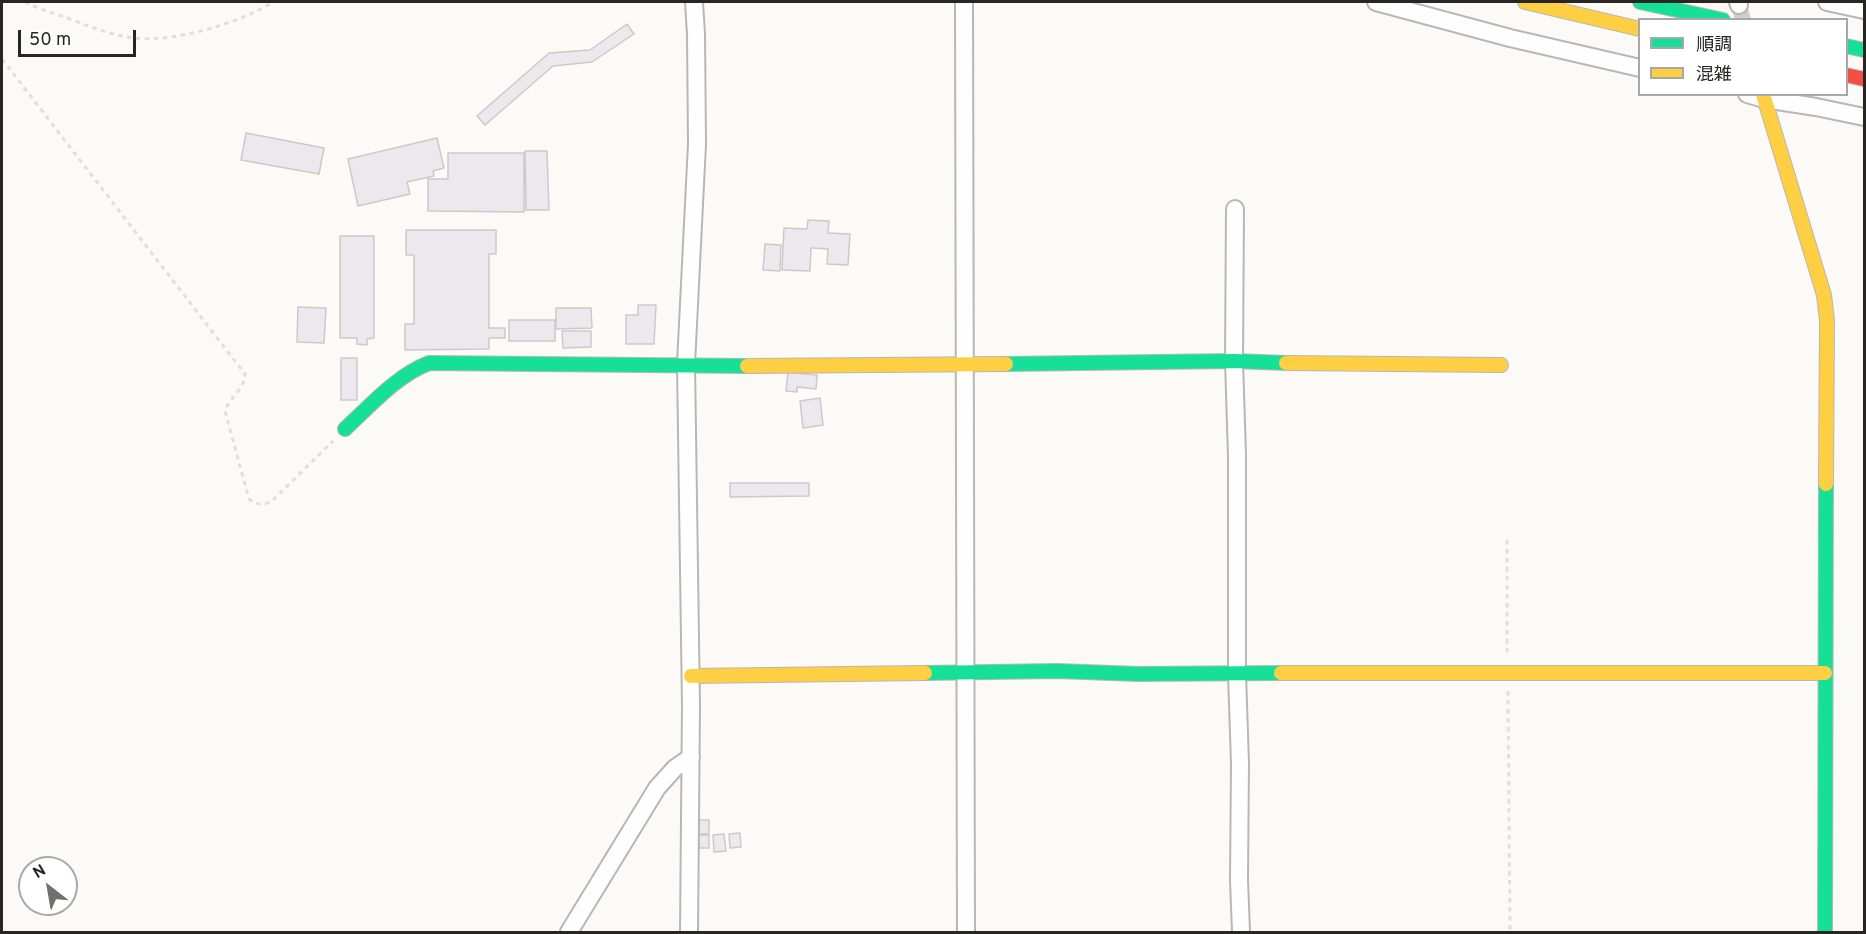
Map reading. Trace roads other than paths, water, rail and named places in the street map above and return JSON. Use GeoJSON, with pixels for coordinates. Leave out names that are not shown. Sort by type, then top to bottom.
{"type":"FeatureCollection","features":[{"type":"Feature","properties":{"kind":"main road"},"geometry":{"type":"LineString","coordinates":[[1526,2],[1638,28]]}},
{"type":"Feature","properties":{"kind":"main road"},"geometry":{"type":"LineString","coordinates":[[1640,2],[1714,18]]}},
{"type":"Feature","properties":{"kind":"main road"},"geometry":{"type":"LineString","coordinates":[[1848,46],[1864,50]]}},
{"type":"Feature","properties":{"kind":"main road"},"geometry":{"type":"LineString","coordinates":[[1848,75],[1864,79]]}},
{"type":"Feature","properties":{"kind":"main road"},"geometry":{"type":"LineString","coordinates":[[1764,97],[1821,284],[1826,308],[1825,933]]}},
{"type":"Feature","properties":{"kind":"main road"},"geometry":{"type":"LineString","coordinates":[[345,429],[408,373],[429,363],[795,366],[1234,361],[1501,365]]}},
{"type":"Feature","properties":{"kind":"main road"},"geometry":{"type":"LineString","coordinates":[[691,676],[1057,671],[1138,674],[1825,673]]}},
{"type":"Feature","properties":{"kind":"street"},"geometry":{"type":"LineString","coordinates":[[689,933],[691,676],[686,364],[697,144],[694,2]]}},
{"type":"Feature","properties":{"kind":"street"},"geometry":{"type":"LineString","coordinates":[[964,2],[966,933]]}},
{"type":"Feature","properties":{"kind":"street"},"geometry":{"type":"LineString","coordinates":[[1377,2],[1510,38],[1638,68]]}},
{"type":"Feature","properties":{"kind":"street"},"geometry":{"type":"LineString","coordinates":[[1827,2],[1864,10]]}},
{"type":"Feature","properties":{"kind":"street"},"geometry":{"type":"LineString","coordinates":[[1764,97],[1864,117]]}},
{"type":"Feature","properties":{"kind":"street"},"geometry":{"type":"LineString","coordinates":[[1235,209],[1234,361],[1237,456],[1237,674],[1241,933]]}},
{"type":"Feature","properties":{"kind":"street"},"geometry":{"type":"LineString","coordinates":[[568,933],[657,788],[675,768],[690,757]]}},
{"type":"Feature","properties":{"kind":"tunnel"},"geometry":{"type":"LineString","coordinates":[[1739,5],[1742,18]]}}]}
